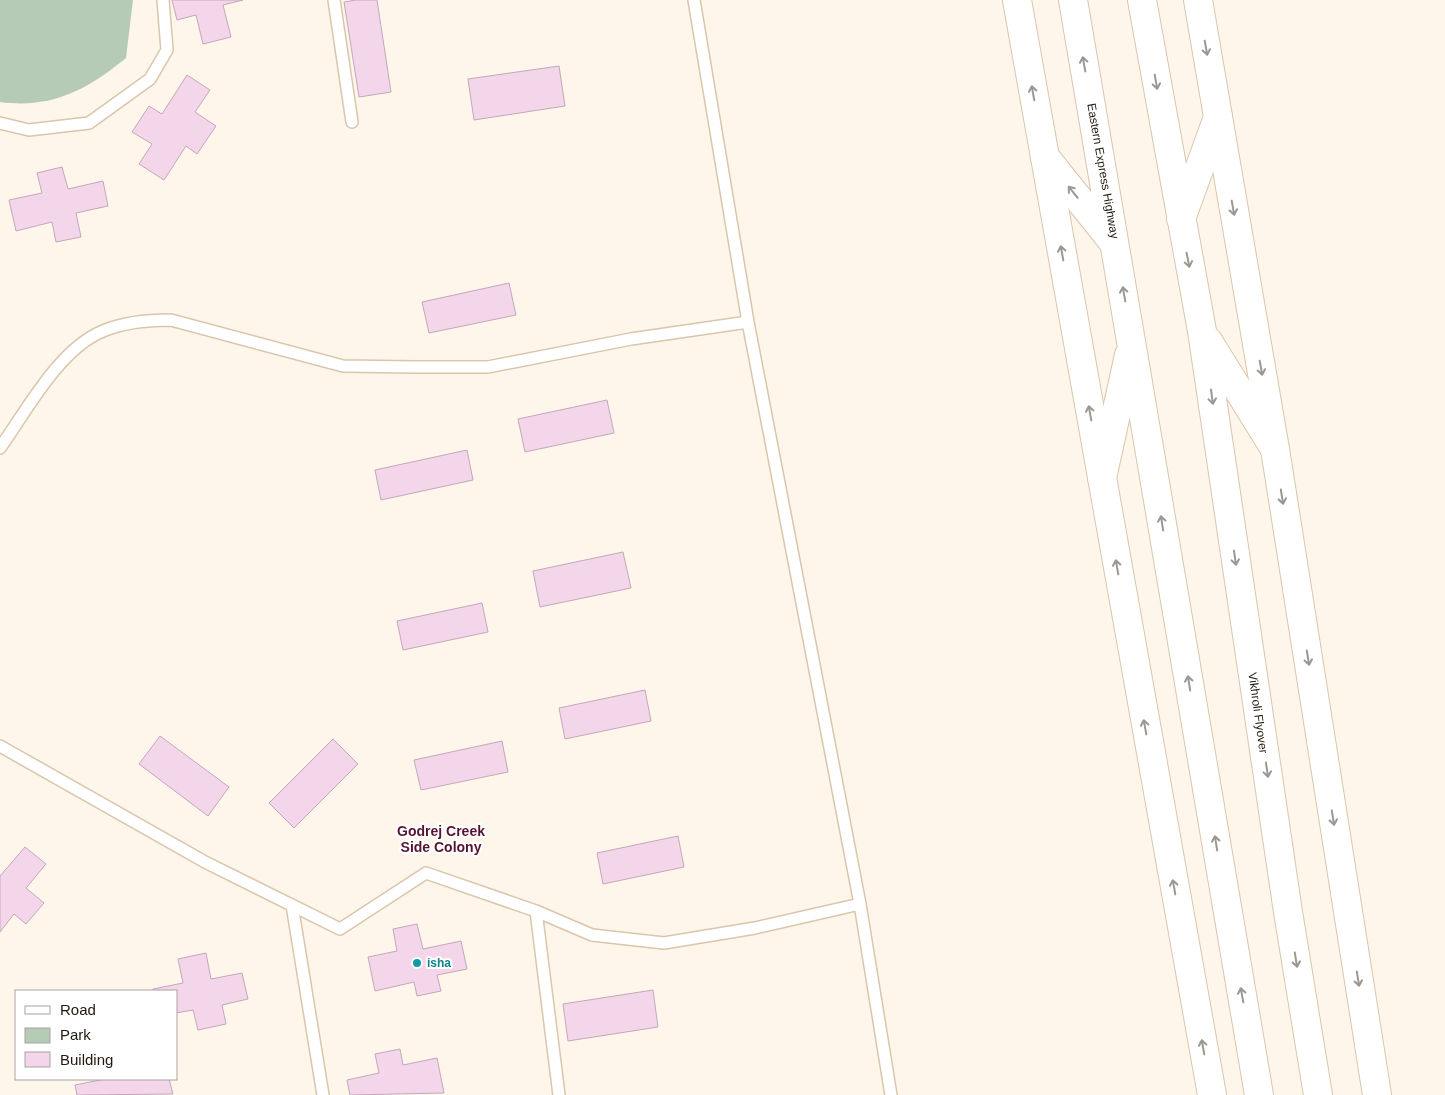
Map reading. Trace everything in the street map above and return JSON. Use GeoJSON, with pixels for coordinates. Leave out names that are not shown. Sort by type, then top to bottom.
{"type":"FeatureCollection","features":[{"type":"Feature","properties":{"kind":"main road"},"geometry":{"type":"LineString","coordinates":[[1017,0],[1212,1095]]}},
{"type":"Feature","properties":{"kind":"main road","name":"Eastern Express Highway"},"geometry":{"type":"LineString","coordinates":[[1073,0],[1132,342]]}},
{"type":"Feature","properties":{"kind":"main road"},"geometry":{"type":"LineString","coordinates":[[1142,0],[1180,221],[1202,331],[1275,449]]}},
{"type":"Feature","properties":{"kind":"main road"},"geometry":{"type":"LineString","coordinates":[[1198,0],[1275,449],[1377,1095]]}},
{"type":"Feature","properties":{"kind":"main road"},"geometry":{"type":"LineString","coordinates":[[1180,221],[1218,117]]}},
{"type":"Feature","properties":{"kind":"main road"},"geometry":{"type":"LineString","coordinates":[[1045,157],[1115,244]]}},
{"type":"Feature","properties":{"kind":"main road","name":"Vikhroli Flyover"},"geometry":{"type":"LineString","coordinates":[[1202,331],[1288,912],[1318,1095]]}},
{"type":"Feature","properties":{"kind":"main road"},"geometry":{"type":"LineString","coordinates":[[1102,478],[1132,342]]}},
{"type":"Feature","properties":{"kind":"main road"},"geometry":{"type":"LineString","coordinates":[[1132,342],[1259,1095]]}},
{"type":"Feature","properties":{"kind":"lane"},"geometry":{"type":"LineString","coordinates":[[0,123],[29,130],[89,123],[150,79],[167,50],[163,0]]}},
{"type":"Feature","properties":{"kind":"lane"},"geometry":{"type":"LineString","coordinates":[[334,0],[352,122]]}},
{"type":"Feature","properties":{"kind":"lane"},"geometry":{"type":"LineString","coordinates":[[694,0],[748,322],[860,904],[891,1095]]}},
{"type":"Feature","properties":{"kind":"lane"},"geometry":{"type":"LineString","coordinates":[[0,448],[45,384],[75,348],[103,331],[145,320],[172,320],[343,366],[415,367],[488,367],[631,339],[748,322]]}},
{"type":"Feature","properties":{"kind":"lane"},"geometry":{"type":"LineString","coordinates":[[0,746],[205,862],[340,928],[426,873],[536,911],[592,935],[664,943],[755,928],[860,904]]}},
{"type":"Feature","properties":{"kind":"lane"},"geometry":{"type":"LineString","coordinates":[[292,905],[323,1095]]}},
{"type":"Feature","properties":{"kind":"lane"},"geometry":{"type":"LineString","coordinates":[[536,911],[559,1095]]}},
{"type":"Feature","properties":{"kind":"green space"},"geometry":{"type":"Polygon","coordinates":[[[0,0],[133,0],[126,58],[97,79],[67,95],[36,103],[0,102],[0,0]]]}},
{"type":"Feature","properties":{"kind":"building"},"geometry":{"type":"Polygon","coordinates":[[[172,0],[243,0],[223,5],[231,37],[203,44],[196,15],[177,20],[172,0]]]}},
{"type":"Feature","properties":{"kind":"building"},"geometry":{"type":"Polygon","coordinates":[[[377,0],[391,92],[359,97],[344,2],[377,0]]]}},
{"type":"Feature","properties":{"kind":"building"},"geometry":{"type":"Polygon","coordinates":[[[559,66],[565,106],[474,120],[468,79],[559,66]]]}},
{"type":"Feature","properties":{"kind":"building"},"geometry":{"type":"Polygon","coordinates":[[[187,75],[210,90],[195,112],[216,126],[197,154],[186,146],[164,180],[139,164],[152,144],[132,132],[149,106],[162,114],[187,75]]]}},
{"type":"Feature","properties":{"kind":"building"},"geometry":{"type":"Polygon","coordinates":[[[62,167],[68,189],[103,181],[108,206],[76,213],[81,237],[56,242],[52,222],[16,231],[9,200],[42,193],[37,173],[62,167]]]}},
{"type":"Feature","properties":{"kind":"building"},"geometry":{"type":"Polygon","coordinates":[[[509,283],[516,315],[429,333],[422,302],[509,283]]]}},
{"type":"Feature","properties":{"kind":"building"},"geometry":{"type":"Polygon","coordinates":[[[607,400],[614,433],[525,452],[518,419],[607,400]]]}},
{"type":"Feature","properties":{"kind":"building"},"geometry":{"type":"Polygon","coordinates":[[[467,450],[473,480],[381,500],[375,470],[467,450]]]}},
{"type":"Feature","properties":{"kind":"building"},"geometry":{"type":"Polygon","coordinates":[[[623,552],[631,588],[540,607],[533,571],[623,552]]]}},
{"type":"Feature","properties":{"kind":"building"},"geometry":{"type":"Polygon","coordinates":[[[482,603],[488,632],[403,650],[397,621],[482,603]]]}},
{"type":"Feature","properties":{"kind":"building"},"geometry":{"type":"Polygon","coordinates":[[[645,690],[651,721],[565,739],[559,708],[645,690]]]}},
{"type":"Feature","properties":{"kind":"building"},"geometry":{"type":"Polygon","coordinates":[[[160,736],[229,787],[208,816],[139,764],[160,736]]]}},
{"type":"Feature","properties":{"kind":"building"},"geometry":{"type":"Polygon","coordinates":[[[333,739],[358,764],[294,828],[269,803],[333,739]]]}},
{"type":"Feature","properties":{"kind":"building"},"geometry":{"type":"Polygon","coordinates":[[[502,741],[508,772],[421,790],[414,760],[502,741]]]}},
{"type":"Feature","properties":{"kind":"building"},"geometry":{"type":"Polygon","coordinates":[[[678,836],[684,867],[603,884],[597,853],[678,836]]]}},
{"type":"Feature","properties":{"kind":"building"},"geometry":{"type":"Polygon","coordinates":[[[25,847],[46,864],[26,888],[44,903],[26,924],[14,914],[0,932],[0,876],[25,847]]]}},
{"type":"Feature","properties":{"kind":"building","name":"isha"},"geometry":{"type":"Polygon","coordinates":[[[417,924],[423,949],[461,941],[467,969],[437,975],[441,991],[417,996],[414,982],[375,991],[368,957],[397,951],[393,929],[417,924]]]}},
{"type":"Feature","properties":{"kind":"building"},"geometry":{"type":"Polygon","coordinates":[[[206,953],[211,979],[242,973],[248,999],[222,1005],[226,1024],[198,1030],[193,1010],[178,1013],[178,990],[153,990],[183,983],[178,959],[206,953]]]}},
{"type":"Feature","properties":{"kind":"building"},"geometry":{"type":"Polygon","coordinates":[[[653,990],[658,1027],[568,1041],[563,1004],[653,990]]]}},
{"type":"Feature","properties":{"kind":"building"},"geometry":{"type":"Polygon","coordinates":[[[400,1049],[403,1065],[437,1058],[444,1093],[350,1095],[347,1080],[379,1073],[375,1054],[400,1049]]]}},
{"type":"Feature","properties":{"kind":"building"},"geometry":{"type":"Polygon","coordinates":[[[100,1080],[169,1080],[173,1094],[77,1095],[75,1085],[100,1080]]]}},
{"type":"Feature","properties":{"kind":"place","name":"isha"},"geometry":{"type":"Point","coordinates":[417,963]}},
{"type":"Feature","properties":{"kind":"district","name":"Godrej Creek Side Colony"},"geometry":{"type":"Point","coordinates":[441,840]}}]}
